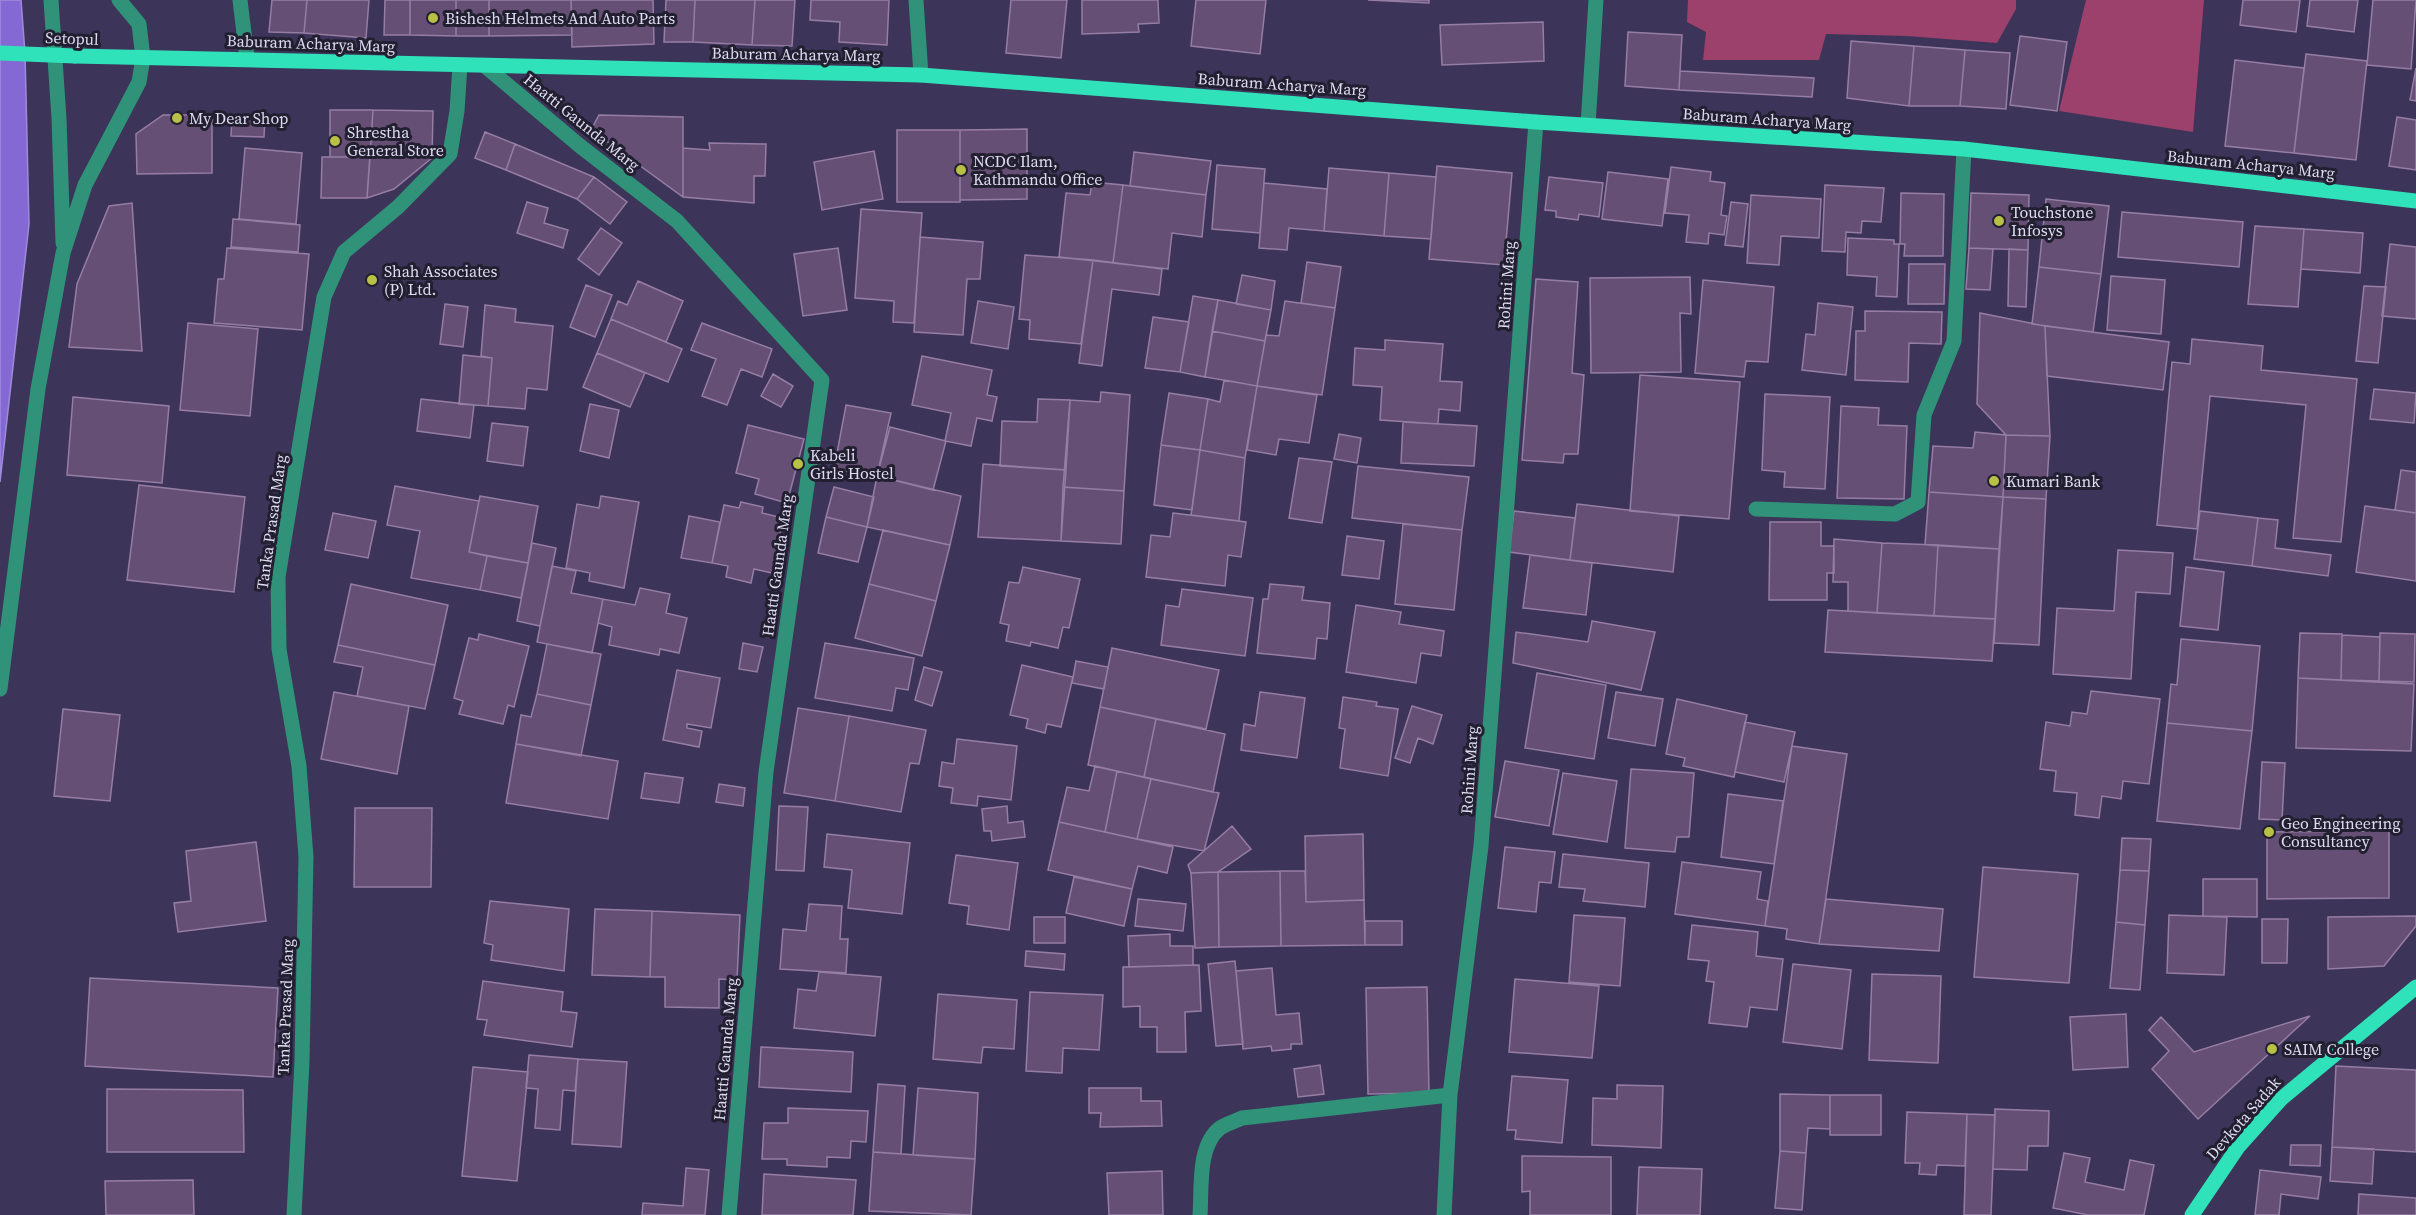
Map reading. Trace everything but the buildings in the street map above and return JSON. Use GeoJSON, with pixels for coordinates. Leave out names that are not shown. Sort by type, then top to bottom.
{"type":"FeatureCollection","features":[{"type":"Feature","properties":{"kind":"main road","name":"Setopul"},"geometry":{"type":"LineString","coordinates":[[0,53],[142,58]]}},
{"type":"Feature","properties":{"kind":"main road","name":"Baburam Acharya Marg"},"geometry":{"type":"LineString","coordinates":[[142,58],[247,58],[485,66],[921,75],[1536,122],[1964,150],[2416,201]]}},
{"type":"Feature","properties":{"kind":"main road","name":"Devkota Sadak"},"geometry":{"type":"LineString","coordinates":[[2192,1215],[2238,1148],[2281,1099],[2416,987]]}},
{"type":"Feature","properties":{"kind":"street"},"geometry":{"type":"LineString","coordinates":[[51,0],[59,118],[63,253]]}},
{"type":"Feature","properties":{"kind":"street"},"geometry":{"type":"LineString","coordinates":[[0,689],[38,389],[63,253],[85,185],[139,82],[142,58],[139,24],[119,0]]}},
{"type":"Feature","properties":{"kind":"street"},"geometry":{"type":"LineString","coordinates":[[240,0],[247,58]]}},
{"type":"Feature","properties":{"kind":"street"},"geometry":{"type":"LineString","coordinates":[[916,0],[921,75]]}},
{"type":"Feature","properties":{"kind":"street"},"geometry":{"type":"LineString","coordinates":[[1588,125],[1596,0]]}},
{"type":"Feature","properties":{"kind":"street","name":"Tanka Prasad Marg"},"geometry":{"type":"LineString","coordinates":[[294,1215],[302,1062],[306,857],[299,766],[279,649],[278,578],[324,297],[344,252],[398,207],[450,154],[458,111],[460,65]]}},
{"type":"Feature","properties":{"kind":"street","name":"Haatti Gaunda Marg"},"geometry":{"type":"LineString","coordinates":[[485,66],[580,146],[677,221],[822,380],[766,772],[729,1215]]}},
{"type":"Feature","properties":{"kind":"street","name":"Rohini Marg"},"geometry":{"type":"LineString","coordinates":[[1444,1215],[1450,1095],[1481,846],[1536,122]]}},
{"type":"Feature","properties":{"kind":"street"},"geometry":{"type":"LineString","coordinates":[[1756,509],[1895,514],[1918,502],[1923,415],[1954,341],[1964,150]]}},
{"type":"Feature","properties":{"kind":"street"},"geometry":{"type":"LineString","coordinates":[[1200,1215],[1204,1162],[1210,1141],[1220,1128],[1242,1118],[1450,1095]]}},
{"type":"Feature","properties":{"kind":"shaded area"},"geometry":{"type":"Polygon","coordinates":[[[0,0],[21,0],[25,53],[29,224],[0,482],[0,0]]]}},
{"type":"Feature","properties":{"kind":"shaded area"},"geometry":{"type":"Polygon","coordinates":[[[1688,0],[2016,0],[2016,9],[1997,43],[1907,36],[1826,34],[1819,60],[1703,60],[1706,32],[1687,22],[1688,0]]]}},
{"type":"Feature","properties":{"kind":"shaded area"},"geometry":{"type":"Polygon","coordinates":[[[2086,0],[2204,0],[2193,132],[2059,111],[2086,0]]]}},
{"type":"Feature","properties":{"kind":"place","name":"Bishesh Helmets And Auto Parts"},"geometry":{"type":"Point","coordinates":[433,18]}},
{"type":"Feature","properties":{"kind":"place","name":"My Dear Shop"},"geometry":{"type":"Point","coordinates":[177,118]}},
{"type":"Feature","properties":{"kind":"place","name":"Shrestha General Store"},"geometry":{"type":"Point","coordinates":[335,141]}},
{"type":"Feature","properties":{"kind":"place","name":"NCDC Ilam, Kathmandu Office"},"geometry":{"type":"Point","coordinates":[961,170]}},
{"type":"Feature","properties":{"kind":"place","name":"Touchstone Infosys"},"geometry":{"type":"Point","coordinates":[1999,221]}},
{"type":"Feature","properties":{"kind":"place","name":"Shah Associates (P) Ltd."},"geometry":{"type":"Point","coordinates":[372,280]}},
{"type":"Feature","properties":{"kind":"place","name":"Kabeli Girls Hostel"},"geometry":{"type":"Point","coordinates":[798,464]}},
{"type":"Feature","properties":{"kind":"place","name":"Kumari Bank"},"geometry":{"type":"Point","coordinates":[1994,481]}},
{"type":"Feature","properties":{"kind":"place","name":"Geo Engineering Consultancy"},"geometry":{"type":"Point","coordinates":[2269,832]}},
{"type":"Feature","properties":{"kind":"place","name":"SAIM College"},"geometry":{"type":"Point","coordinates":[2272,1049]}}]}
